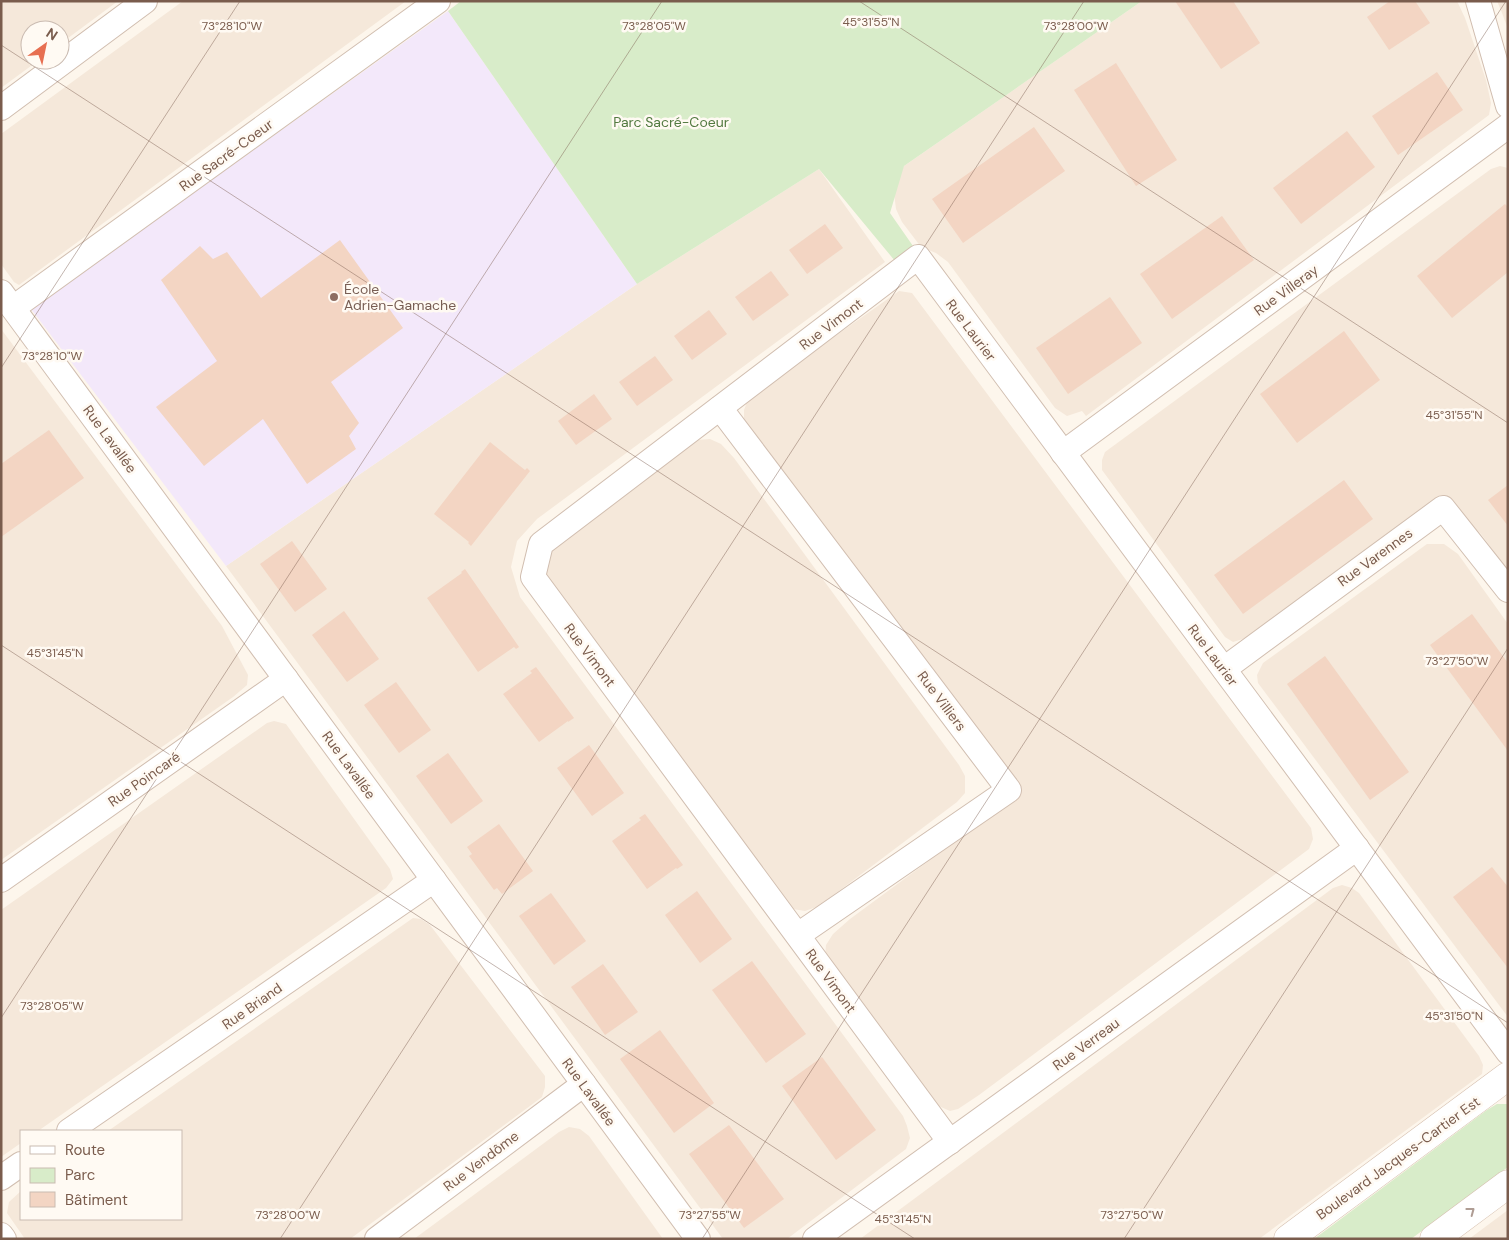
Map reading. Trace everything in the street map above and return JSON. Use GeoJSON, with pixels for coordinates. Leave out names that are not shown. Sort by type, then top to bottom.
{"type":"FeatureCollection","features":[{"type":"Feature","properties":{"kind":"main road","name":"Boulevard Jacques-Cartier Est"},"geometry":{"type":"LineString","coordinates":[[1288,1239],[1508,1076]]}},
{"type":"Feature","properties":{"kind":"main road"},"geometry":{"type":"LineString","coordinates":[[1434,1239],[1508,1184]]}},
{"type":"Feature","properties":{"kind":"street"},"geometry":{"type":"LineString","coordinates":[[1,108],[145,1]]}},
{"type":"Feature","properties":{"kind":"street","name":"Rue Sacré-Coeur"},"geometry":{"type":"LineString","coordinates":[[7,300],[438,1]]}},
{"type":"Feature","properties":{"kind":"street"},"geometry":{"type":"LineString","coordinates":[[1478,1],[1508,106]]}},
{"type":"Feature","properties":{"kind":"street","name":"Rue Villeray"},"geometry":{"type":"LineString","coordinates":[[1063,453],[1508,126]]}},
{"type":"Feature","properties":{"kind":"street","name":"Rue Laurier"},"geometry":{"type":"LineString","coordinates":[[918,258],[1508,1052]]}},
{"type":"Feature","properties":{"kind":"street","name":"Rue Vimont"},"geometry":{"type":"LineString","coordinates":[[918,258],[541,544],[533,577],[950,1142]]}},
{"type":"Feature","properties":{"kind":"street","name":"Rue Lavallée"},"geometry":{"type":"LineString","coordinates":[[7,300],[698,1239]]}},
{"type":"Feature","properties":{"kind":"street","name":"Rue Villiers"},"geometry":{"type":"LineString","coordinates":[[720,408],[1009,790],[798,935]]}},
{"type":"Feature","properties":{"kind":"street","name":"Rue Varennes"},"geometry":{"type":"LineString","coordinates":[[1224,669],[1443,508],[1508,590]]}},
{"type":"Feature","properties":{"kind":"street","name":"Rue Poincaré"},"geometry":{"type":"LineString","coordinates":[[1,880],[286,679]]}},
{"type":"Feature","properties":{"kind":"street","name":"Rue Verreau"},"geometry":{"type":"LineString","coordinates":[[815,1239],[1357,848]]}},
{"type":"Feature","properties":{"kind":"street","name":"Rue Briand"},"geometry":{"type":"LineString","coordinates":[[70,1130],[434,880]]}},
{"type":"Feature","properties":{"kind":"street","name":"Rue Vendôme"},"geometry":{"type":"LineString","coordinates":[[377,1239],[584,1084]]}},
{"type":"Feature","properties":{"kind":"street"},"geometry":{"type":"LineString","coordinates":[[1,1178],[20,1165]]}},
{"type":"Feature","properties":{"kind":"street"},"geometry":{"type":"LineString","coordinates":[[1,1235],[4,1239]]}},
{"type":"Feature","properties":{"kind":"shaded area"},"geometry":{"type":"Polygon","coordinates":[[[1,1],[118,1],[70,37],[70,20],[20,20],[20,70],[25,70],[1,88],[1,1]]]}},
{"type":"Feature","properties":{"kind":"shaded area"},"geometry":{"type":"Polygon","coordinates":[[[183,1],[406,1],[19,285],[14,282],[1,264],[1,134],[183,1]]]}},
{"type":"Feature","properties":{"kind":"shaded area"},"geometry":{"type":"Polygon","coordinates":[[[1142,1],[1457,1],[1465,18],[1486,80],[1491,103],[1489,115],[1086,416],[1082,411],[1067,416],[1055,408],[948,262],[936,253],[921,247],[902,222],[896,209],[893,185],[904,166],[1142,1]]]}},
{"type":"Feature","properties":{"kind":"shaded area"},"geometry":{"type":"Polygon","coordinates":[[[1497,1],[1508,1],[1508,29],[1502,13],[1497,1]]]}},
{"type":"Feature","properties":{"kind":"shaded area","name":"École Adrien-Gamache"},"geometry":{"type":"Polygon","coordinates":[[[448,11],[637,284],[226,566],[31,309],[448,11]]]}},
{"type":"Feature","properties":{"kind":"shaded area"},"geometry":{"type":"Polygon","coordinates":[[[1500,166],[1508,168],[1508,571],[1481,534],[1456,511],[1419,511],[1246,638],[1233,642],[1225,637],[1102,470],[1102,460],[1105,452],[1491,169],[1500,166]]]}},
{"type":"Feature","properties":{"kind":"shaded area"},"geometry":{"type":"Polygon","coordinates":[[[819,169],[885,262],[537,519],[517,541],[511,567],[520,597],[903,1116],[907,1126],[910,1138],[906,1149],[787,1239],[723,1239],[226,566],[637,284],[819,169]]]}},
{"type":"Feature","properties":{"kind":"shaded area"},"geometry":{"type":"Polygon","coordinates":[[[899,291],[912,293],[1311,828],[1313,839],[1309,849],[979,1095],[958,1109],[950,1111],[932,1103],[825,956],[826,945],[833,934],[850,919],[972,829],[996,787],[744,420],[744,410],[749,397],[899,291]]]}},
{"type":"Feature","properties":{"kind":"shaded area"},"geometry":{"type":"Polygon","coordinates":[[[1,329],[222,626],[248,675],[247,685],[233,697],[1,860],[1,329]]]}},
{"type":"Feature","properties":{"kind":"shaded area"},"geometry":{"type":"Polygon","coordinates":[[[710,439],[721,444],[734,458],[959,765],[965,776],[965,793],[957,802],[819,906],[805,911],[793,909],[548,579],[543,563],[551,549],[697,440],[710,439]]]}},
{"type":"Feature","properties":{"kind":"shaded area"},"geometry":{"type":"Polygon","coordinates":[[[1427,544],[1444,544],[1458,554],[1508,624],[1508,1017],[1258,683],[1257,675],[1263,663],[1427,544]]]}},
{"type":"Feature","properties":{"kind":"shaded area"},"geometry":{"type":"Polygon","coordinates":[[[274,721],[286,724],[390,869],[393,879],[386,888],[39,1130],[20,1130],[20,1144],[1,1157],[1,910],[267,723],[274,721]]]}},
{"type":"Feature","properties":{"kind":"shaded area"},"geometry":{"type":"Polygon","coordinates":[[[1342,885],[1352,888],[1359,893],[1479,1056],[1483,1065],[1482,1074],[1259,1239],[860,1239],[1333,888],[1342,885]]]}},
{"type":"Feature","properties":{"kind":"shaded area"},"geometry":{"type":"Polygon","coordinates":[[[413,918],[421,919],[430,925],[545,1076],[545,1087],[542,1097],[350,1239],[25,1239],[7,1213],[9,1202],[20,1192],[20,1220],[182,1220],[182,1130],[109,1130],[413,918]]]}},
{"type":"Feature","properties":{"kind":"shaded area"},"geometry":{"type":"Polygon","coordinates":[[[569,1127],[580,1129],[589,1136],[663,1239],[414,1239],[559,1132],[569,1127]]]}},
{"type":"Feature","properties":{"kind":"shaded area"},"geometry":{"type":"Polygon","coordinates":[[[1508,1210],[1508,1239],[1469,1239],[1508,1210]]]}},
{"type":"Feature","properties":{"kind":"green space","name":"Parc Sacré-Coeur"},"geometry":{"type":"Polygon","coordinates":[[[461,1],[1142,1],[904,166],[890,213],[913,246],[895,261],[819,169],[637,284],[448,11],[461,1]]]}},
{"type":"Feature","properties":{"kind":"green space"},"geometry":{"type":"Polygon","coordinates":[[[1497,1104],[1508,1104],[1508,1167],[1411,1239],[1314,1239],[1487,1110],[1497,1104]]]}},
{"type":"Feature","properties":{"kind":"building"},"geometry":{"type":"Polygon","coordinates":[[[1175,1],[1233,1],[1260,43],[1221,69],[1175,1]]]}},
{"type":"Feature","properties":{"kind":"building"},"geometry":{"type":"Polygon","coordinates":[[[1390,1],[1415,1],[1430,23],[1389,50],[1367,17],[1390,1]]]}},
{"type":"Feature","properties":{"kind":"building"},"geometry":{"type":"Polygon","coordinates":[[[1116,63],[1177,160],[1136,186],[1074,90],[1116,63]]]}},
{"type":"Feature","properties":{"kind":"building"},"geometry":{"type":"Polygon","coordinates":[[[1437,72],[1463,110],[1398,155],[1372,116],[1437,72]]]}},
{"type":"Feature","properties":{"kind":"building"},"geometry":{"type":"Polygon","coordinates":[[[1034,127],[1065,171],[963,243],[932,199],[1034,127]]]}},
{"type":"Feature","properties":{"kind":"building"},"geometry":{"type":"Polygon","coordinates":[[[1347,131],[1375,167],[1301,224],[1273,188],[1347,131]]]}},
{"type":"Feature","properties":{"kind":"building"},"geometry":{"type":"Polygon","coordinates":[[[1505,204],[1508,207],[1508,272],[1452,318],[1417,276],[1505,204]]]}},
{"type":"Feature","properties":{"kind":"building"},"geometry":{"type":"Polygon","coordinates":[[[1222,216],[1254,260],[1172,319],[1140,274],[1222,216]]]}},
{"type":"Feature","properties":{"kind":"building"},"geometry":{"type":"Polygon","coordinates":[[[825,224],[843,248],[807,274],[789,250],[825,224]]]}},
{"type":"Feature","properties":{"kind":"building","name":"École Adrien-Gamache"},"geometry":{"type":"Polygon","coordinates":[[[340,240],[403,328],[331,382],[359,423],[349,436],[356,449],[307,484],[263,419],[204,466],[156,407],[217,361],[161,280],[200,246],[213,259],[227,252],[261,298],[340,240]]]}},
{"type":"Feature","properties":{"kind":"building"},"geometry":{"type":"Polygon","coordinates":[[[771,271],[789,295],[753,321],[735,297],[771,271]]]}},
{"type":"Feature","properties":{"kind":"building"},"geometry":{"type":"Polygon","coordinates":[[[1110,297],[1142,343],[1068,394],[1036,348],[1110,297]]]}},
{"type":"Feature","properties":{"kind":"building"},"geometry":{"type":"Polygon","coordinates":[[[709,310],[727,334],[692,360],[674,336],[709,310]]]}},
{"type":"Feature","properties":{"kind":"building"},"geometry":{"type":"Polygon","coordinates":[[[1344,331],[1380,380],[1297,443],[1260,394],[1344,331]]]}},
{"type":"Feature","properties":{"kind":"building"},"geometry":{"type":"Polygon","coordinates":[[[655,356],[673,380],[637,406],[619,382],[655,356]]]}},
{"type":"Feature","properties":{"kind":"building"},"geometry":{"type":"Polygon","coordinates":[[[594,394],[612,419],[576,445],[558,421],[594,394]]]}},
{"type":"Feature","properties":{"kind":"building"},"geometry":{"type":"Polygon","coordinates":[[[49,430],[84,478],[1,537],[1,464],[49,430]]]}},
{"type":"Feature","properties":{"kind":"building"},"geometry":{"type":"Polygon","coordinates":[[[490,442],[525,470],[527,468],[530,471],[471,546],[469,542],[434,514],[490,442]]]}},
{"type":"Feature","properties":{"kind":"building"},"geometry":{"type":"Polygon","coordinates":[[[1344,480],[1373,519],[1243,614],[1214,575],[1344,480]]]}},
{"type":"Feature","properties":{"kind":"building"},"geometry":{"type":"Polygon","coordinates":[[[1508,485],[1508,526],[1488,500],[1508,485]]]}},
{"type":"Feature","properties":{"kind":"building"},"geometry":{"type":"Polygon","coordinates":[[[292,541],[327,589],[295,612],[260,564],[292,541]]]}},
{"type":"Feature","properties":{"kind":"building"},"geometry":{"type":"Polygon","coordinates":[[[465,569],[519,647],[516,649],[514,647],[478,672],[427,598],[465,569]]]}},
{"type":"Feature","properties":{"kind":"building"},"geometry":{"type":"Polygon","coordinates":[[[344,611],[379,659],[347,682],[312,635],[344,611]]]}},
{"type":"Feature","properties":{"kind":"building"},"geometry":{"type":"Polygon","coordinates":[[[1472,614],[1508,663],[1508,751],[1430,645],[1472,614]]]}},
{"type":"Feature","properties":{"kind":"building"},"geometry":{"type":"Polygon","coordinates":[[[1325,656],[1409,772],[1370,800],[1287,684],[1325,656]]]}},
{"type":"Feature","properties":{"kind":"building"},"geometry":{"type":"Polygon","coordinates":[[[536,667],[574,718],[539,742],[503,694],[532,673],[530,671],[536,667]]]}},
{"type":"Feature","properties":{"kind":"building"},"geometry":{"type":"Polygon","coordinates":[[[396,682],[431,730],[399,753],[364,705],[396,682]]]}},
{"type":"Feature","properties":{"kind":"building"},"geometry":{"type":"Polygon","coordinates":[[[589,745],[624,793],[592,816],[557,768],[589,745]]]}},
{"type":"Feature","properties":{"kind":"building"},"geometry":{"type":"Polygon","coordinates":[[[448,753],[483,801],[451,824],[416,776],[448,753]]]}},
{"type":"Feature","properties":{"kind":"building"},"geometry":{"type":"Polygon","coordinates":[[[645,814],[683,865],[647,889],[612,841],[641,820],[639,818],[645,814]]]}},
{"type":"Feature","properties":{"kind":"building"},"geometry":{"type":"Polygon","coordinates":[[[499,824],[533,871],[502,894],[497,888],[494,890],[469,856],[472,854],[467,847],[499,824]]]}},
{"type":"Feature","properties":{"kind":"building"},"geometry":{"type":"Polygon","coordinates":[[[1492,867],[1508,887],[1508,968],[1453,897],[1492,867]]]}},
{"type":"Feature","properties":{"kind":"building"},"geometry":{"type":"Polygon","coordinates":[[[697,891],[732,939],[700,963],[665,915],[697,891]]]}},
{"type":"Feature","properties":{"kind":"building"},"geometry":{"type":"Polygon","coordinates":[[[551,893],[586,941],[554,965],[519,916],[551,893]]]}},
{"type":"Feature","properties":{"kind":"building"},"geometry":{"type":"Polygon","coordinates":[[[752,961],[806,1034],[766,1063],[712,990],[752,961]]]}},
{"type":"Feature","properties":{"kind":"building"},"geometry":{"type":"Polygon","coordinates":[[[603,964],[638,1012],[605,1035],[571,987],[603,964]]]}},
{"type":"Feature","properties":{"kind":"building"},"geometry":{"type":"Polygon","coordinates":[[[660,1030],[714,1103],[674,1133],[620,1059],[660,1030]]]}},
{"type":"Feature","properties":{"kind":"building"},"geometry":{"type":"Polygon","coordinates":[[[822,1057],[876,1130],[836,1160],[782,1086],[822,1057]]]}},
{"type":"Feature","properties":{"kind":"building"},"geometry":{"type":"Polygon","coordinates":[[[729,1125],[784,1199],[744,1228],[689,1154],[729,1125]]]}},
{"type":"Feature","properties":{"kind":"place","name":"École Adrien-Gamache"},"geometry":{"type":"Point","coordinates":[334,297]}}]}
